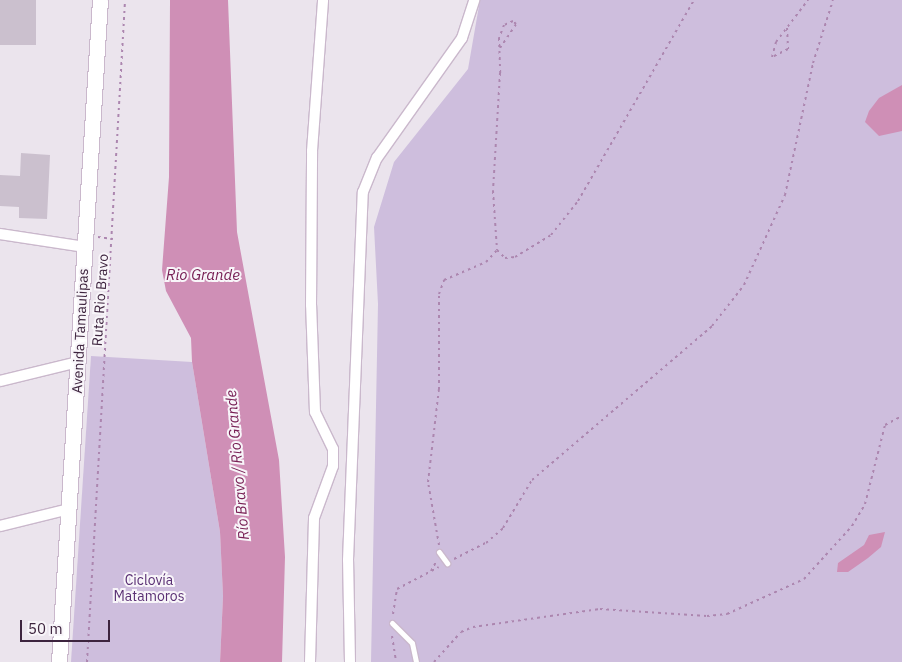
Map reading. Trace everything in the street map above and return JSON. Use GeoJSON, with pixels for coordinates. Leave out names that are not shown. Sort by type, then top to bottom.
{"type":"FeatureCollection","features":[{"type":"Feature","properties":{"kind":"street","name":"Avenida Tamaulipas"},"geometry":{"type":"LineString","coordinates":[[59,662],[100,0]]}},
{"type":"Feature","properties":{"kind":"street"},"geometry":{"type":"LineString","coordinates":[[310,662],[314,518],[333,466],[333,449],[315,412],[311,304],[312,151],[323,0]]}},
{"type":"Feature","properties":{"kind":"street"},"geometry":{"type":"LineString","coordinates":[[350,662],[348,560],[363,192],[377,158],[462,38],[474,0]]}},
{"type":"Feature","properties":{"kind":"street"},"geometry":{"type":"LineString","coordinates":[[0,234],[85,247]]}},
{"type":"Feature","properties":{"kind":"street"},"geometry":{"type":"LineString","coordinates":[[0,381],[78,362]]}},
{"type":"Feature","properties":{"kind":"street"},"geometry":{"type":"LineString","coordinates":[[0,526],[69,509]]}},
{"type":"Feature","properties":{"kind":"lane"},"geometry":{"type":"LineString","coordinates":[[439,552],[447,563]]}},
{"type":"Feature","properties":{"kind":"lane"},"geometry":{"type":"LineString","coordinates":[[392,623],[412,643],[416,662]]}},
{"type":"Feature","properties":{"kind":"path","name":"Ruta Rio Bravo"},"geometry":{"type":"LineString","coordinates":[[87,662],[125,0]]}},
{"type":"Feature","properties":{"kind":"path"},"geometry":{"type":"LineString","coordinates":[[500,48],[516,24],[513,21],[504,24],[499,38],[493,191],[497,250],[504,258],[515,257],[534,248],[551,235],[578,201],[694,0]]}},
{"type":"Feature","properties":{"kind":"path"},"geometry":{"type":"LineString","coordinates":[[788,28],[788,49],[778,58],[772,57],[772,50],[808,0]]}},
{"type":"Feature","properties":{"kind":"path"},"geometry":{"type":"LineString","coordinates":[[396,662],[392,652],[392,623],[397,589],[486,543],[503,528],[532,480],[712,326],[744,285],[785,195],[813,63],[832,0]]}},
{"type":"Feature","properties":{"kind":"path"},"geometry":{"type":"LineString","coordinates":[[430,572],[439,552],[428,482],[439,389],[439,294],[444,280],[486,262],[497,250]]}},
{"type":"Feature","properties":{"kind":"path"},"geometry":{"type":"LineString","coordinates":[[434,662],[461,632],[473,626],[600,609],[706,616],[727,614],[804,579],[852,526],[865,504],[885,425],[902,416]]}},
{"type":"Feature","properties":{"kind":"green space"},"geometry":{"type":"Polygon","coordinates":[[[480,0],[902,0],[902,662],[371,662],[378,304],[374,227],[394,162],[468,69],[480,0]]]}},
{"type":"Feature","properties":{"kind":"green space","name":"Ciclovía Matamoros"},"geometry":{"type":"Polygon","coordinates":[[[91,356],[192,362],[220,532],[223,596],[220,662],[71,662],[91,356]]]}},
{"type":"Feature","properties":{"kind":"water","name":"Rio Grande"},"geometry":{"type":"Polygon","coordinates":[[[170,0],[228,0],[237,232],[279,460],[285,557],[282,662],[220,662],[223,596],[220,532],[192,362],[191,338],[166,291],[162,270],[169,177],[170,0]]]}},
{"type":"Feature","properties":{"kind":"water"},"geometry":{"type":"Polygon","coordinates":[[[902,85],[902,131],[879,136],[865,122],[869,111],[879,98],[902,85]]]}},
{"type":"Feature","properties":{"kind":"water"},"geometry":{"type":"Polygon","coordinates":[[[885,532],[881,547],[868,558],[848,572],[837,572],[838,563],[864,545],[869,535],[885,532]]]}},
{"type":"Feature","properties":{"kind":"building"},"geometry":{"type":"Polygon","coordinates":[[[0,0],[36,0],[36,45],[0,45],[0,0]]]}},
{"type":"Feature","properties":{"kind":"building"},"geometry":{"type":"Polygon","coordinates":[[[21,153],[50,155],[47,219],[19,218],[19,207],[0,206],[0,175],[20,176],[21,153]]]}},
{"type":"Feature","properties":{"kind":"water label","name":"Río Bravo / Rio Grande"},"geometry":{"type":"Point","coordinates":[237,465]}}]}
